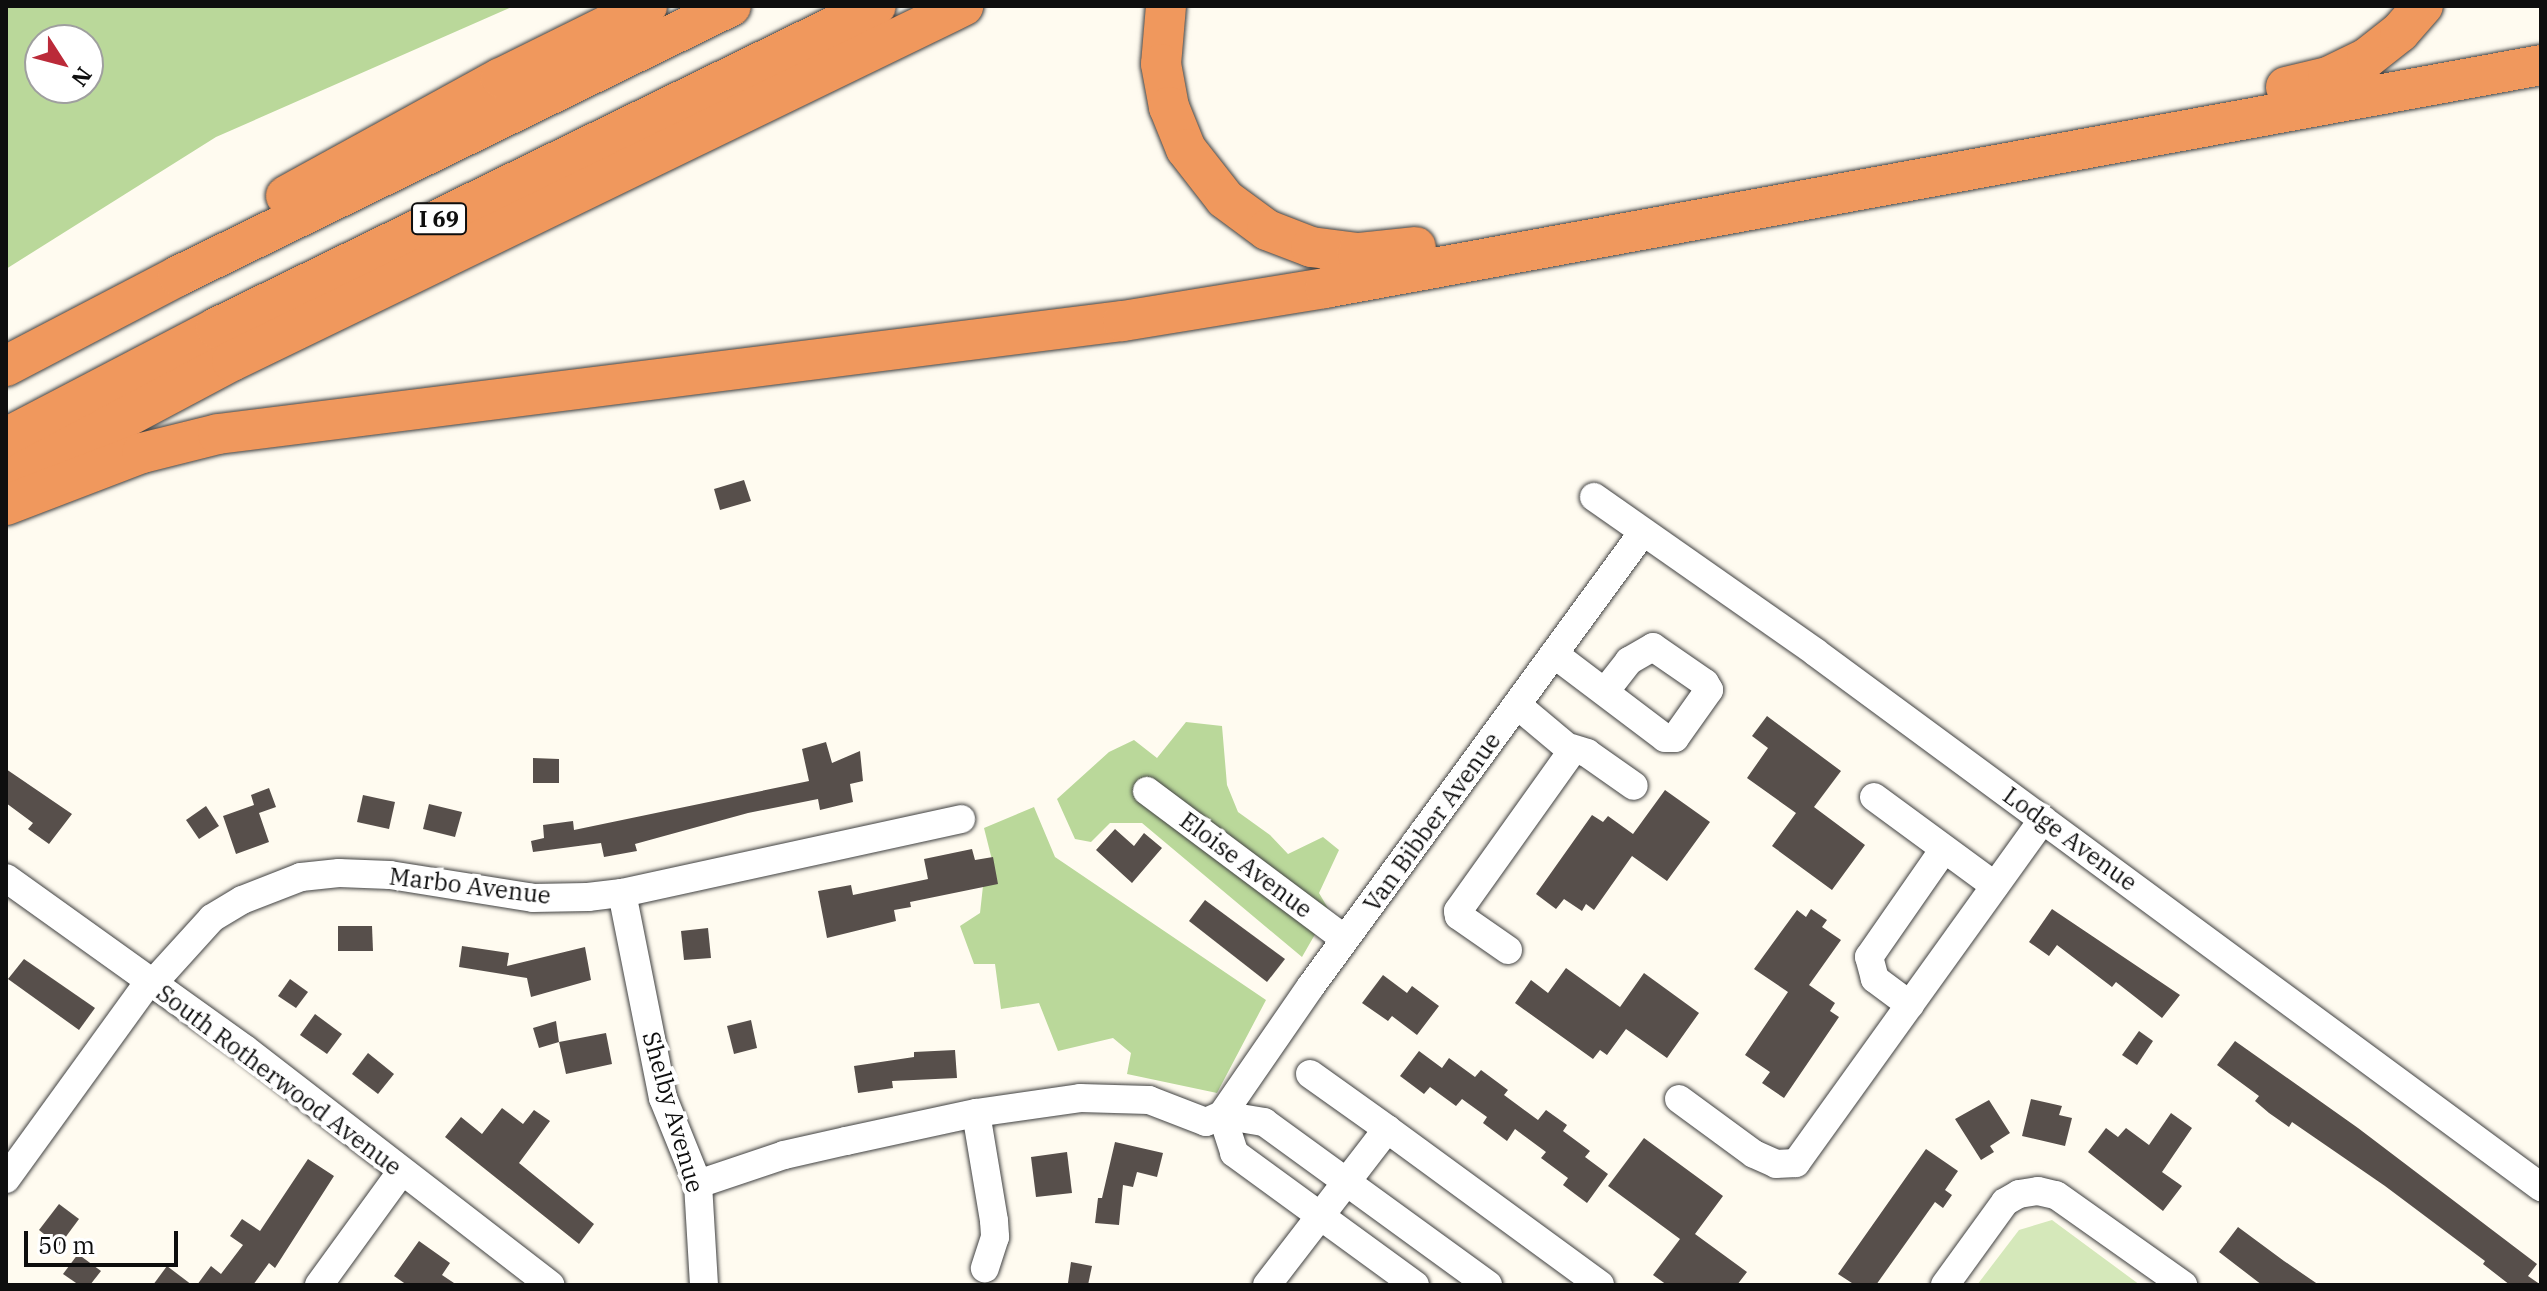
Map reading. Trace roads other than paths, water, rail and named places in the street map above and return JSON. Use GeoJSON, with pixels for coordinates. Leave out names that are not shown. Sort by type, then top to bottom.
{"type":"FeatureCollection","features":[{"type":"Feature","properties":{"kind":"highway"},"geometry":{"type":"LineString","coordinates":[[40,346],[185,255],[391,136],[647,6]]}},
{"type":"Feature","properties":{"kind":"highway","name":"I 69"},"geometry":{"type":"LineString","coordinates":[[6,366],[40,346],[731,6]]}},
{"type":"Feature","properties":{"kind":"highway","name":"I 69"},"geometry":{"type":"LineString","coordinates":[[6,438],[216,328],[876,6]]}},
{"type":"Feature","properties":{"kind":"highway"},"geometry":{"type":"LineString","coordinates":[[6,481],[232,361],[963,6]]}},
{"type":"Feature","properties":{"kind":"highway"},"geometry":{"type":"LineString","coordinates":[[1166,6],[1160,44],[1163,84],[1186,149],[1199,169],[1225,199],[1267,230],[1311,247],[1358,253],[1422,246],[2308,83],[2367,58],[2400,32],[2423,6]]}},
{"type":"Feature","properties":{"kind":"highway"},"geometry":{"type":"LineString","coordinates":[[6,505],[142,453],[218,434],[880,354],[1139,318],[1325,288],[2541,65]]}},
{"type":"Feature","properties":{"kind":"street","name":"Lodge Avenue"},"geometry":{"type":"LineString","coordinates":[[1594,497],[1815,652],[2541,1187]]}},
{"type":"Feature","properties":{"kind":"street","name":"Van Bibber Avenue"},"geometry":{"type":"LineString","coordinates":[[1222,1115],[1345,939],[1643,532]]}},
{"type":"Feature","properties":{"kind":"street"},"geometry":{"type":"LineString","coordinates":[[1554,654],[1605,692]]}},
{"type":"Feature","properties":{"kind":"street"},"geometry":{"type":"LineString","coordinates":[[1517,705],[1571,748],[1587,753],[1634,786]]}},
{"type":"Feature","properties":{"kind":"street"},"geometry":{"type":"LineString","coordinates":[[1508,950],[1459,916],[1458,911],[1571,748]]}},
{"type":"Feature","properties":{"kind":"street","name":"Eloise Avenue"},"geometry":{"type":"LineString","coordinates":[[1147,791],[1345,939]]}},
{"type":"Feature","properties":{"kind":"street"},"geometry":{"type":"LineString","coordinates":[[1874,797],[1995,886]]}},
{"type":"Feature","properties":{"kind":"street","name":"Marbo Avenue"},"geometry":{"type":"LineString","coordinates":[[6,1179],[151,983],[212,918],[242,900],[301,877],[339,873],[390,875],[533,898],[622,893],[961,819]]}},
{"type":"Feature","properties":{"kind":"street"},"geometry":{"type":"LineString","coordinates":[[1679,1099],[1754,1154],[1776,1164],[1796,1163],[2043,819]]}},
{"type":"Feature","properties":{"kind":"street"},"geometry":{"type":"LineString","coordinates":[[1910,1005],[1875,979],[1869,957],[1944,849]]}},
{"type":"Feature","properties":{"kind":"street","name":"South Rotherwood Avenue"},"geometry":{"type":"LineString","coordinates":[[6,878],[151,983],[550,1285]]}},
{"type":"Feature","properties":{"kind":"street","name":"Shelby Avenue"},"geometry":{"type":"LineString","coordinates":[[622,893],[663,1098],[698,1184],[704,1285]]}},
{"type":"Feature","properties":{"kind":"street"},"geometry":{"type":"LineString","coordinates":[[1310,1074],[1600,1285]]}},
{"type":"Feature","properties":{"kind":"street"},"geometry":{"type":"LineString","coordinates":[[698,1184],[784,1155],[976,1113],[1080,1098],[1149,1100],[1206,1122],[1222,1115],[1264,1122],[1488,1285]]}},
{"type":"Feature","properties":{"kind":"street"},"geometry":{"type":"LineString","coordinates":[[976,1113],[995,1237],[985,1268]]}},
{"type":"Feature","properties":{"kind":"street"},"geometry":{"type":"LineString","coordinates":[[1222,1115],[1234,1153],[1415,1285]]}},
{"type":"Feature","properties":{"kind":"street"},"geometry":{"type":"LineString","coordinates":[[1267,1285],[1319,1216],[1348,1184],[1387,1129]]}},
{"type":"Feature","properties":{"kind":"street"},"geometry":{"type":"LineString","coordinates":[[319,1285],[401,1172]]}},
{"type":"Feature","properties":{"kind":"street"},"geometry":{"type":"LineString","coordinates":[[1945,1285],[2005,1202],[2019,1194],[2038,1191],[2056,1195],[2183,1285]]}}]}
